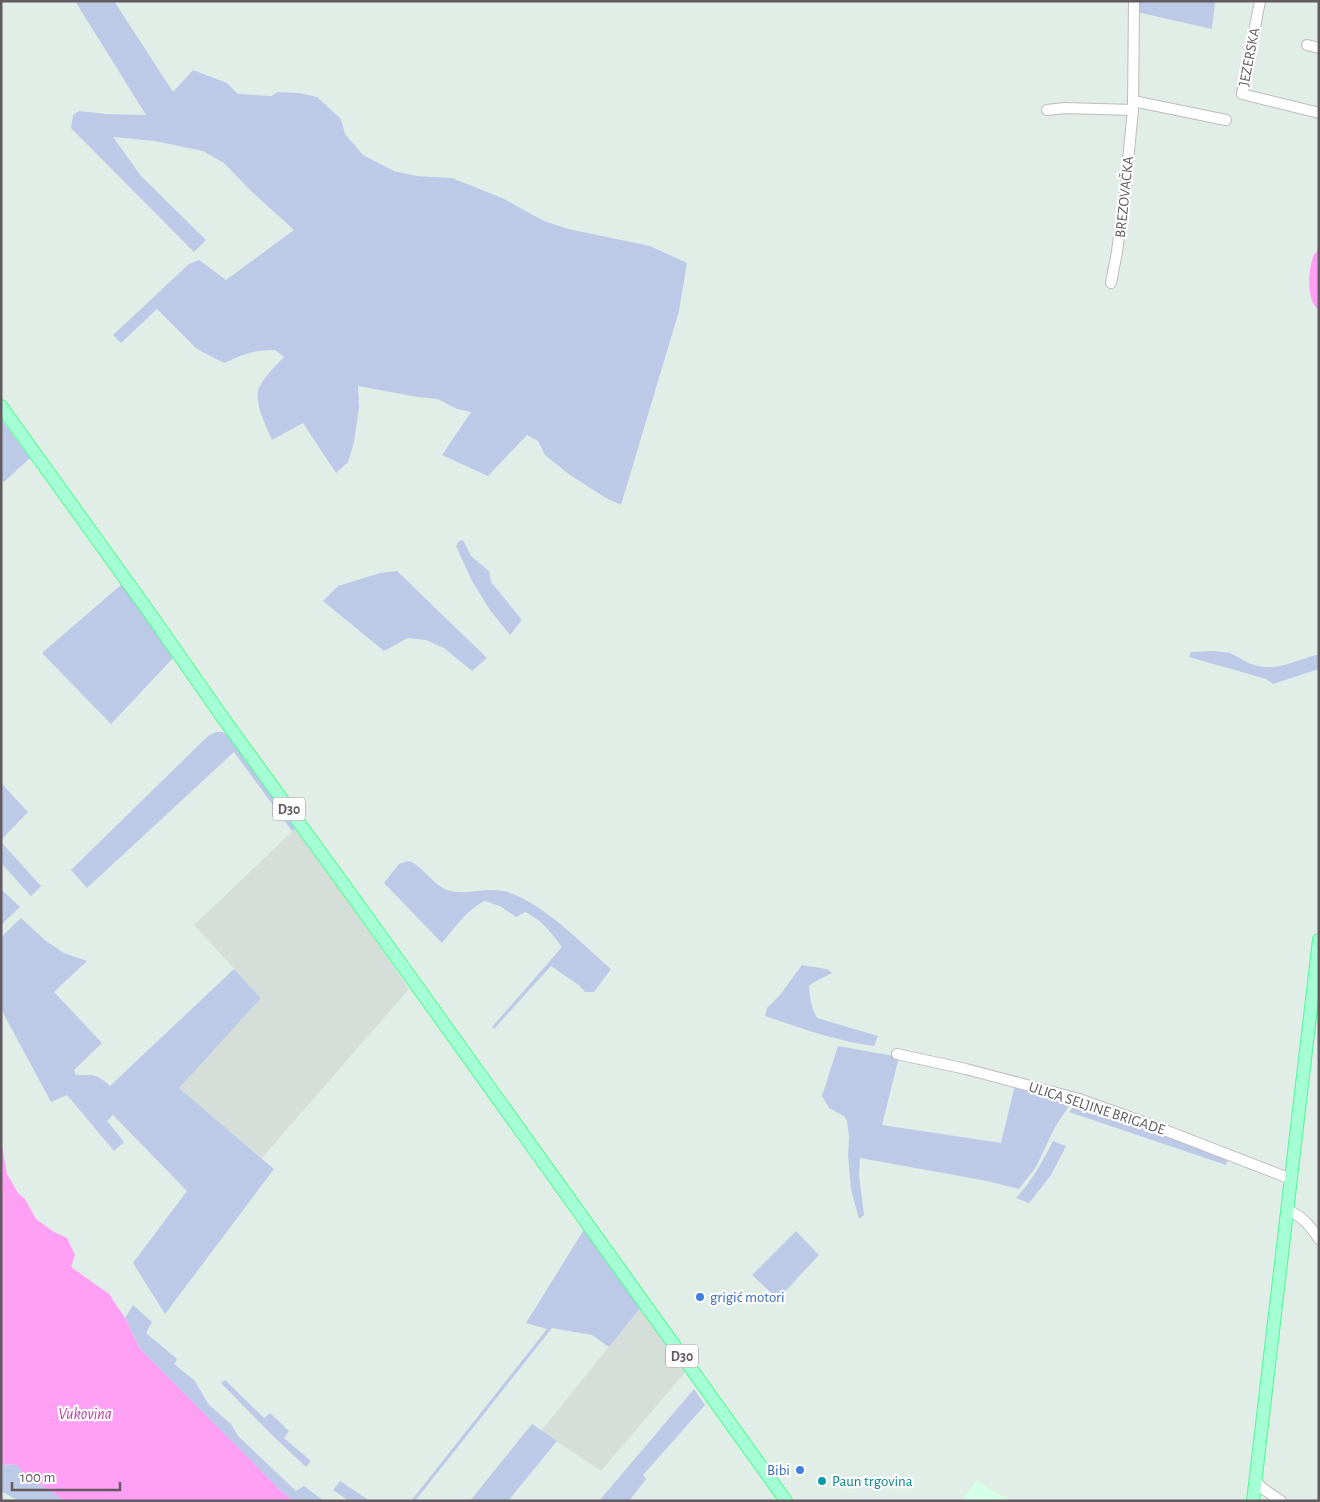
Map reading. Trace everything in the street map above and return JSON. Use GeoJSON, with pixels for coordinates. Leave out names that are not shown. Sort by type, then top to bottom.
{"type":"FeatureCollection","features":[{"type":"Feature","properties":{"kind":"main road","name":"D30"},"geometry":{"type":"LineString","coordinates":[[1,406],[786,1501]]}},
{"type":"Feature","properties":{"kind":"main road"},"geometry":{"type":"LineString","coordinates":[[1253,1501],[1319,940]]}},
{"type":"Feature","properties":{"kind":"street","name":"BREZOVAČKA"},"geometry":{"type":"LineString","coordinates":[[1111,283],[1125,191],[1133,106],[1134,1]]}},
{"type":"Feature","properties":{"kind":"street","name":"JEZERSKA"},"geometry":{"type":"LineString","coordinates":[[1260,1],[1242,94],[1319,113]]}},
{"type":"Feature","properties":{"kind":"street"},"geometry":{"type":"LineString","coordinates":[[1307,45],[1319,48]]}},
{"type":"Feature","properties":{"kind":"street"},"geometry":{"type":"LineString","coordinates":[[1047,110],[1133,106],[1226,120]]}},
{"type":"Feature","properties":{"kind":"street","name":"ULICA SELJINE BRIGADE"},"geometry":{"type":"LineString","coordinates":[[897,1054],[966,1069],[1079,1099],[1291,1179]]}},
{"type":"Feature","properties":{"kind":"street"},"geometry":{"type":"LineString","coordinates":[[1287,1210],[1296,1213],[1303,1219],[1319,1239]]}},
{"type":"Feature","properties":{"kind":"street"},"geometry":{"type":"LineString","coordinates":[[1255,1480],[1262,1488],[1281,1501]]}},
{"type":"Feature","properties":{"kind":"shaded area"},"geometry":{"type":"Polygon","coordinates":[[[75,1],[114,1],[173,92],[193,70],[227,83],[238,94],[271,96],[278,92],[299,93],[317,97],[341,119],[345,134],[363,155],[394,171],[416,176],[452,178],[502,198],[544,221],[568,229],[650,246],[687,263],[679,311],[621,505],[606,498],[570,475],[545,455],[538,441],[527,435],[488,476],[442,455],[471,412],[457,409],[438,399],[358,386],[359,407],[354,442],[348,462],[336,473],[303,423],[272,440],[261,414],[258,393],[264,379],[284,357],[275,350],[249,353],[224,363],[197,349],[157,309],[121,343],[113,335],[189,264],[199,260],[226,280],[294,230],[251,191],[224,163],[203,151],[155,141],[113,137],[141,176],[206,240],[194,252],[71,128],[73,115],[79,111],[146,115],[75,1]]]}},
{"type":"Feature","properties":{"kind":"shaded area"},"geometry":{"type":"Polygon","coordinates":[[[1137,1],[1215,1],[1212,29],[1137,12],[1137,1]]]}},
{"type":"Feature","properties":{"kind":"shaded area"},"geometry":{"type":"Polygon","coordinates":[[[1,419],[30,458],[4,482],[1,480],[1,419]]]}},
{"type":"Feature","properties":{"kind":"shaded area"},"geometry":{"type":"Polygon","coordinates":[[[463,540],[471,556],[489,571],[491,582],[522,620],[510,635],[490,610],[472,581],[456,546],[459,541],[463,540]]]}},
{"type":"Feature","properties":{"kind":"shaded area"},"geometry":{"type":"Polygon","coordinates":[[[397,571],[487,658],[472,671],[444,648],[426,640],[408,638],[384,651],[323,601],[338,586],[380,573],[397,571]]]}},
{"type":"Feature","properties":{"kind":"shaded area"},"geometry":{"type":"Polygon","coordinates":[[[122,584],[173,658],[111,724],[42,653],[122,584]]]}},
{"type":"Feature","properties":{"kind":"shaded area"},"geometry":{"type":"Polygon","coordinates":[[[1214,651],[1230,653],[1250,664],[1266,667],[1281,666],[1319,654],[1319,669],[1273,684],[1266,679],[1189,657],[1191,652],[1214,651]]]}},
{"type":"Feature","properties":{"kind":"shaded area"},"geometry":{"type":"Polygon","coordinates":[[[216,732],[222,732],[229,736],[297,827],[292,831],[234,752],[87,888],[71,870],[208,736],[216,732]]]}},
{"type":"Feature","properties":{"kind":"shaded area"},"geometry":{"type":"Polygon","coordinates":[[[1,783],[28,812],[1,840],[1,783]]]}},
{"type":"Feature","properties":{"kind":"shaded area"},"geometry":{"type":"Polygon","coordinates":[[[297,827],[409,989],[262,1158],[178,1088],[261,998],[194,925],[297,827]]]}},
{"type":"Feature","properties":{"kind":"shaded area"},"geometry":{"type":"Polygon","coordinates":[[[1,842],[41,886],[31,896],[1,863],[1,842]]]}},
{"type":"Feature","properties":{"kind":"shaded area"},"geometry":{"type":"Polygon","coordinates":[[[408,861],[447,890],[461,892],[497,890],[518,896],[547,913],[611,969],[594,992],[585,992],[580,986],[551,966],[494,1029],[492,1027],[562,947],[546,927],[531,915],[525,912],[516,917],[500,906],[485,901],[472,909],[442,943],[384,883],[399,864],[408,861]]]}},
{"type":"Feature","properties":{"kind":"shaded area"},"geometry":{"type":"Polygon","coordinates":[[[1,889],[20,907],[1,925],[1,889]]]}},
{"type":"Feature","properties":{"kind":"shaded area"},"geometry":{"type":"Polygon","coordinates":[[[21,918],[46,941],[64,953],[87,961],[54,992],[102,1043],[74,1070],[76,1075],[94,1076],[110,1086],[234,969],[261,998],[179,1088],[274,1169],[165,1314],[133,1263],[187,1191],[113,1115],[107,1121],[124,1142],[114,1151],[67,1095],[51,1102],[1,1009],[1,937],[21,918]]]}},
{"type":"Feature","properties":{"kind":"shaded area"},"geometry":{"type":"Polygon","coordinates":[[[802,965],[827,969],[832,973],[809,986],[813,1010],[817,1018],[878,1036],[874,1046],[832,1037],[765,1016],[767,1008],[780,995],[802,965]]]}},
{"type":"Feature","properties":{"kind":"shaded area"},"geometry":{"type":"Polygon","coordinates":[[[838,1046],[899,1057],[882,1125],[1001,1143],[1015,1085],[1073,1100],[1055,1127],[1036,1167],[1019,1189],[987,1181],[860,1158],[859,1175],[864,1215],[859,1219],[851,1190],[847,1121],[844,1116],[829,1108],[822,1096],[838,1046]]]}},
{"type":"Feature","properties":{"kind":"shaded area"},"geometry":{"type":"Polygon","coordinates":[[[1079,1103],[1229,1156],[1226,1165],[1069,1112],[1079,1103]]]}},
{"type":"Feature","properties":{"kind":"shaded area"},"geometry":{"type":"Polygon","coordinates":[[[1053,1141],[1066,1146],[1051,1175],[1029,1203],[1016,1198],[1027,1185],[1053,1141]]]}},
{"type":"Feature","properties":{"kind":"shaded area"},"geometry":{"type":"Polygon","coordinates":[[[585,1228],[641,1307],[609,1347],[592,1335],[552,1328],[415,1501],[411,1501],[547,1329],[526,1323],[585,1228]]]}},
{"type":"Feature","properties":{"kind":"shaded area"},"geometry":{"type":"Polygon","coordinates":[[[796,1231],[819,1255],[778,1299],[752,1275],[796,1231]]]}},
{"type":"Feature","properties":{"kind":"shaded area"},"geometry":{"type":"Polygon","coordinates":[[[133,1305],[152,1322],[146,1333],[177,1359],[174,1364],[195,1381],[209,1405],[231,1424],[238,1436],[296,1491],[304,1486],[324,1501],[293,1501],[282,1492],[140,1349],[125,1318],[133,1305]]]}},
{"type":"Feature","properties":{"kind":"shaded area"},"geometry":{"type":"Polygon","coordinates":[[[641,1307],[686,1371],[601,1471],[541,1431],[641,1307]]]}},
{"type":"Feature","properties":{"kind":"shaded area"},"geometry":{"type":"Polygon","coordinates":[[[225,1380],[264,1418],[270,1413],[289,1431],[284,1438],[311,1461],[306,1467],[221,1383],[225,1380]]]}},
{"type":"Feature","properties":{"kind":"shaded area"},"geometry":{"type":"Polygon","coordinates":[[[694,1389],[705,1405],[643,1475],[646,1479],[629,1501],[599,1501],[694,1389]]]}},
{"type":"Feature","properties":{"kind":"shaded area"},"geometry":{"type":"Polygon","coordinates":[[[532,1424],[557,1441],[508,1501],[470,1501],[532,1424]]]}},
{"type":"Feature","properties":{"kind":"shaded area"},"geometry":{"type":"Polygon","coordinates":[[[1,1464],[17,1465],[23,1473],[65,1501],[19,1501],[1,1491],[1,1464]]]}},
{"type":"Feature","properties":{"kind":"shaded area"},"geometry":{"type":"Polygon","coordinates":[[[340,1481],[370,1501],[349,1501],[333,1490],[340,1481]]]}},
{"type":"Feature","properties":{"kind":"shaded area"},"geometry":{"type":"Polygon","coordinates":[[[976,1481],[993,1491],[1012,1501],[961,1501],[976,1481]]]}},
{"type":"Feature","properties":{"kind":"water"},"geometry":{"type":"Polygon","coordinates":[[[1319,247],[1319,310],[1312,300],[1309,278],[1311,263],[1319,247]]]}},
{"type":"Feature","properties":{"kind":"water","name":"Vukovina"},"geometry":{"type":"Polygon","coordinates":[[[1,1141],[7,1174],[18,1193],[25,1199],[36,1219],[54,1232],[67,1238],[75,1255],[71,1267],[109,1294],[125,1318],[140,1349],[282,1492],[294,1501],[65,1501],[23,1473],[17,1465],[1,1464],[1,1141]]]}},
{"type":"Feature","properties":{"kind":"place","name":"grigić motori"},"geometry":{"type":"Point","coordinates":[700,1297]}},
{"type":"Feature","properties":{"kind":"place","name":"Bibi"},"geometry":{"type":"Point","coordinates":[800,1470]}},
{"type":"Feature","properties":{"kind":"place","name":"Paun trgovina"},"geometry":{"type":"Point","coordinates":[822,1481]}}]}
